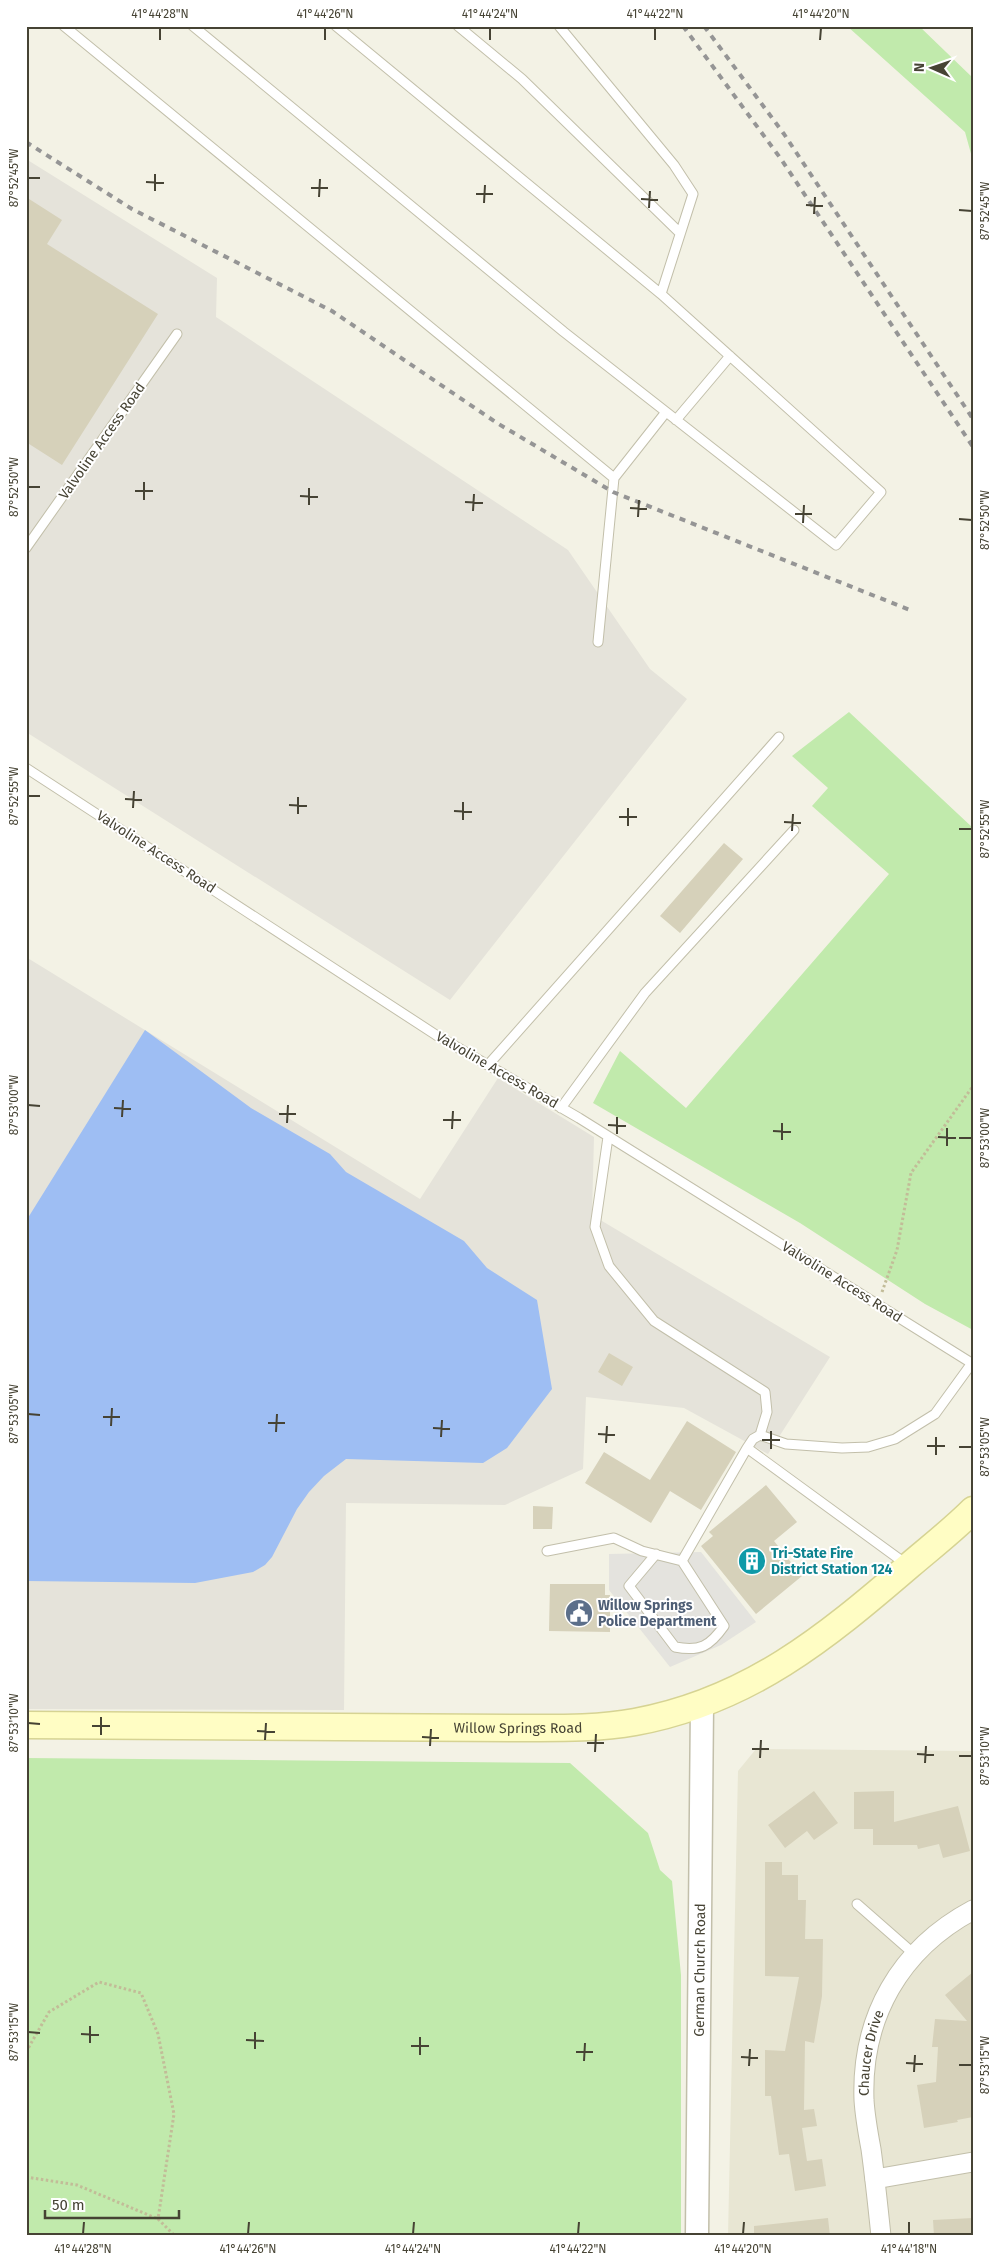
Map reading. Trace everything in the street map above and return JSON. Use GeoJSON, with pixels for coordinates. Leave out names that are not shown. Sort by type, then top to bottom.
{"type":"FeatureCollection","features":[{"type":"Feature","properties":{"kind":"main road","name":"Willow Springs Road"},"geometry":{"type":"LineString","coordinates":[[26,1725],[576,1727],[634,1722],[702,1704],[745,1685],[805,1651],[850,1617],[973,1510]]}},
{"type":"Feature","properties":{"kind":"street","name":"German Church Road"},"geometry":{"type":"LineString","coordinates":[[698,2236],[702,1704]]}},
{"type":"Feature","properties":{"kind":"street","name":"Chaucer Drive"},"geometry":{"type":"LineString","coordinates":[[881,2236],[864,2101],[864,2075],[869,2044],[877,2016],[892,1983],[914,1954],[931,1937],[973,1910]]}},
{"type":"Feature","properties":{"kind":"street"},"geometry":{"type":"LineString","coordinates":[[875,2178],[973,2162]]}},
{"type":"Feature","properties":{"kind":"lane"},"geometry":{"type":"LineString","coordinates":[[64,26],[614,478]]}},
{"type":"Feature","properties":{"kind":"lane"},"geometry":{"type":"LineString","coordinates":[[193,26],[549,320],[836,545],[881,492],[661,294],[336,26]]}},
{"type":"Feature","properties":{"kind":"lane"},"geometry":{"type":"LineString","coordinates":[[458,26],[522,79],[680,233]]}},
{"type":"Feature","properties":{"kind":"lane"},"geometry":{"type":"LineString","coordinates":[[559,26],[674,165],[694,194],[661,294]]}},
{"type":"Feature","properties":{"kind":"lane","name":"Valvoline Access Road"},"geometry":{"type":"LineString","coordinates":[[26,548],[177,334]]}},
{"type":"Feature","properties":{"kind":"lane"},"geometry":{"type":"LineString","coordinates":[[676,420],[730,356]]}},
{"type":"Feature","properties":{"kind":"lane"},"geometry":{"type":"LineString","coordinates":[[598,642],[614,478],[666,412]]}},
{"type":"Feature","properties":{"kind":"lane"},"geometry":{"type":"LineString","coordinates":[[488,1066],[779,737]]}},
{"type":"Feature","properties":{"kind":"lane","name":"Valvoline Access Road"},"geometry":{"type":"LineString","coordinates":[[26,768],[436,1035],[561,1108],[972,1364]]}},
{"type":"Feature","properties":{"kind":"lane"},"geometry":{"type":"LineString","coordinates":[[561,1108],[645,993],[794,830]]}},
{"type":"Feature","properties":{"kind":"lane"},"geometry":{"type":"LineString","coordinates":[[608,1137],[595,1227],[609,1266],[654,1321],[765,1392],[767,1412],[760,1435],[753,1439],[747,1448],[682,1561]]}},
{"type":"Feature","properties":{"kind":"lane"},"geometry":{"type":"LineString","coordinates":[[760,1435],[786,1444],[842,1448],[868,1447],[894,1439],[935,1414],[972,1364]]}},
{"type":"Feature","properties":{"kind":"lane"},"geometry":{"type":"LineString","coordinates":[[747,1448],[908,1566]]}},
{"type":"Feature","properties":{"kind":"lane"},"geometry":{"type":"LineString","coordinates":[[547,1551],[614,1538],[656,1554],[682,1561],[724,1626],[712,1642],[691,1650],[675,1647],[629,1586],[656,1554]]}},
{"type":"Feature","properties":{"kind":"lane"},"geometry":{"type":"LineString","coordinates":[[858,1904],[914,1954]]}},
{"type":"Feature","properties":{"kind":"path"},"geometry":{"type":"LineString","coordinates":[[877,1304],[897,1250],[911,1173],[973,1086]]}},
{"type":"Feature","properties":{"kind":"path"},"geometry":{"type":"LineString","coordinates":[[26,2052],[49,2012],[99,1982],[141,1993],[158,2034],[174,2114],[158,2218]]}},
{"type":"Feature","properties":{"kind":"path"},"geometry":{"type":"LineString","coordinates":[[26,2177],[77,2185],[158,2218],[174,2236]]}},
{"type":"Feature","properties":{"kind":"shaded area"},"geometry":{"type":"Polygon","coordinates":[[[26,159],[217,278],[216,317],[568,550],[650,669],[687,699],[450,1000],[26,732],[26,159]]]}},
{"type":"Feature","properties":{"kind":"shaded area"},"geometry":{"type":"Polygon","coordinates":[[[26,957],[420,1199],[498,1078],[594,1137],[592,1215],[830,1357],[768,1454],[684,1408],[586,1397],[583,1469],[505,1505],[346,1503],[344,1710],[26,1709],[26,957]]]}},
{"type":"Feature","properties":{"kind":"shaded area"},"geometry":{"type":"Polygon","coordinates":[[[701,1552],[756,1622],[721,1645],[670,1667],[609,1590],[609,1554],[701,1552]]]}},
{"type":"Feature","properties":{"kind":"shaded area"},"geometry":{"type":"Polygon","coordinates":[[[756,1749],[973,1751],[973,2236],[728,2236],[738,1771],[756,1749]]]}},
{"type":"Feature","properties":{"kind":"green space"},"geometry":{"type":"Polygon","coordinates":[[[847,26],[919,26],[973,78],[973,161],[965,132],[847,26]]]}},
{"type":"Feature","properties":{"kind":"green space"},"geometry":{"type":"Polygon","coordinates":[[[849,712],[973,828],[973,1330],[925,1304],[800,1223],[593,1103],[620,1051],[686,1108],[889,874],[812,806],[828,788],[792,756],[849,712]]]}},
{"type":"Feature","properties":{"kind":"green space"},"geometry":{"type":"Polygon","coordinates":[[[26,1758],[570,1763],[648,1833],[660,1870],[672,1881],[681,1975],[681,2236],[26,2236],[26,1758]]]}},
{"type":"Feature","properties":{"kind":"water"},"geometry":{"type":"Polygon","coordinates":[[[145,1030],[251,1108],[330,1154],[346,1172],[464,1241],[487,1268],[537,1300],[552,1389],[507,1448],[483,1463],[346,1459],[324,1476],[309,1492],[297,1509],[272,1557],[265,1565],[253,1572],[195,1583],[26,1581],[26,1221],[145,1030]]]}},
{"type":"Feature","properties":{"kind":"building"},"geometry":{"type":"Polygon","coordinates":[[[26,197],[62,220],[47,244],[158,314],[62,465],[26,442],[26,197]]]}},
{"type":"Feature","properties":{"kind":"building"},"geometry":{"type":"Polygon","coordinates":[[[724,843],[743,859],[680,933],[660,916],[724,843]]]}},
{"type":"Feature","properties":{"kind":"building"},"geometry":{"type":"Polygon","coordinates":[[[609,1353],[633,1367],[622,1386],[598,1372],[609,1353]]]}},
{"type":"Feature","properties":{"kind":"building"},"geometry":{"type":"Polygon","coordinates":[[[687,1421],[736,1452],[701,1510],[670,1491],[651,1523],[585,1483],[604,1452],[650,1480],[687,1421]]]}},
{"type":"Feature","properties":{"kind":"building","name":"Tri-State Fire District Station 124"},"geometry":{"type":"Polygon","coordinates":[[[766,1485],[797,1522],[774,1541],[802,1576],[756,1614],[701,1546],[713,1536],[709,1532],[766,1485]]]}},
{"type":"Feature","properties":{"kind":"building"},"geometry":{"type":"Polygon","coordinates":[[[533,1506],[553,1507],[552,1529],[533,1529],[533,1506]]]}},
{"type":"Feature","properties":{"kind":"building","name":"Willow Springs Police Department"},"geometry":{"type":"Polygon","coordinates":[[[550,1584],[605,1584],[605,1595],[610,1595],[610,1632],[549,1631],[550,1584]]]}},
{"type":"Feature","properties":{"kind":"building"},"geometry":{"type":"Polygon","coordinates":[[[814,1791],[838,1823],[814,1840],[807,1831],[785,1848],[768,1825],[814,1791]]]}},
{"type":"Feature","properties":{"kind":"building"},"geometry":{"type":"Polygon","coordinates":[[[894,1791],[894,1822],[958,1806],[970,1851],[943,1858],[939,1844],[918,1849],[917,1845],[873,1845],[873,1829],[854,1829],[854,1792],[894,1791]]]}},
{"type":"Feature","properties":{"kind":"building"},"geometry":{"type":"Polygon","coordinates":[[[765,1862],[782,1862],[782,1875],[798,1875],[798,1900],[806,1900],[805,1939],[823,1939],[822,1996],[814,2043],[805,2041],[804,2110],[814,2109],[817,2126],[802,2128],[807,2161],[822,2159],[826,2186],[795,2191],[789,2154],[779,2155],[771,2096],[765,2096],[765,2050],[785,2051],[799,1977],[765,1976],[765,1862]]]}},
{"type":"Feature","properties":{"kind":"building"},"geometry":{"type":"Polygon","coordinates":[[[973,1972],[973,2117],[957,2120],[958,2122],[924,2128],[917,2085],[936,2082],[938,2047],[932,2047],[935,2019],[967,2021],[945,1995],[973,1972]]]}},
{"type":"Feature","properties":{"kind":"building"},"geometry":{"type":"Polygon","coordinates":[[[828,2218],[830,2236],[754,2236],[754,2226],[828,2218]]]}},
{"type":"Feature","properties":{"kind":"building"},"geometry":{"type":"Polygon","coordinates":[[[973,2218],[973,2236],[934,2236],[933,2220],[973,2218]]]}},
{"type":"Feature","properties":{"kind":"railway"},"geometry":{"type":"LineString","coordinates":[[683,26],[781,159],[973,447]]}},
{"type":"Feature","properties":{"kind":"railway"},"geometry":{"type":"LineString","coordinates":[[704,26],[784,134],[973,419]]}},
{"type":"Feature","properties":{"kind":"railway"},"geometry":{"type":"LineString","coordinates":[[26,142],[132,209],[332,311],[497,423],[613,492],[910,610]]}},
{"type":"Feature","properties":{"kind":"place","name":"Tri-State Fire District Station 124"},"geometry":{"type":"Point","coordinates":[752,1561]}},
{"type":"Feature","properties":{"kind":"place","name":"Willow Springs Police Department"},"geometry":{"type":"Point","coordinates":[579,1613]}}]}
